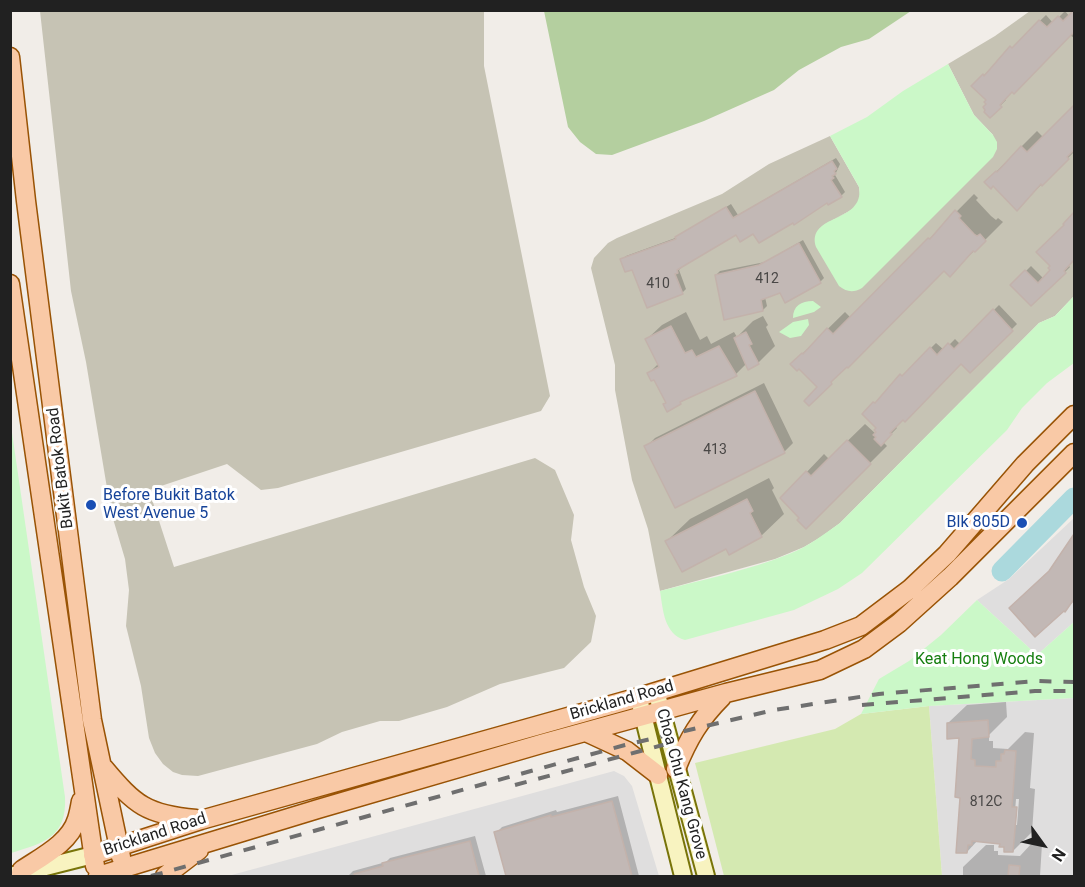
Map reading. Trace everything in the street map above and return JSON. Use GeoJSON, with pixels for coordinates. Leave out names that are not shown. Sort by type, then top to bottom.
{"type":"FeatureCollection","features":[{"type":"Feature","properties":{"kind":"main road","name":"Bukit Batok Road"},"geometry":{"type":"LineString","coordinates":[[12,75],[92,720],[124,873]]}},
{"type":"Feature","properties":{"kind":"main road"},"geometry":{"type":"LineString","coordinates":[[20,347],[30,344],[36,330],[34,263]]}},
{"type":"Feature","properties":{"kind":"main road","name":"Bukit Batok Road"},"geometry":{"type":"LineString","coordinates":[[10,284],[69,696],[98,876]]}},
{"type":"Feature","properties":{"kind":"main road"},"geometry":{"type":"LineString","coordinates":[[27,398],[36,378],[49,373]]}},
{"type":"Feature","properties":{"kind":"main road","name":"Brickland Road"},"geometry":{"type":"LineString","coordinates":[[93,855],[201,820],[647,694],[825,640],[861,626],[910,589],[947,554],[1025,464],[1074,415]]}},
{"type":"Feature","properties":{"kind":"main road","name":"Brickland Road"},"geometry":{"type":"LineString","coordinates":[[98,876],[124,873],[207,843],[318,808],[726,693],[820,670],[864,649],[899,623],[950,577],[1074,453]]}},
{"type":"Feature","properties":{"kind":"main road"},"geometry":{"type":"LineString","coordinates":[[676,769],[685,745],[704,714],[726,693]]}},
{"type":"Feature","properties":{"kind":"main road"},"geometry":{"type":"LineString","coordinates":[[586,732],[627,751],[658,775]]}},
{"type":"Feature","properties":{"kind":"main road"},"geometry":{"type":"LineString","coordinates":[[102,765],[132,799],[145,809],[179,818],[201,820]]}},
{"type":"Feature","properties":{"kind":"main road"},"geometry":{"type":"LineString","coordinates":[[16,874],[51,850],[68,834],[77,821],[84,784]]}},
{"type":"Feature","properties":{"kind":"main road"},"geometry":{"type":"LineString","coordinates":[[165,876],[207,843]]}},
{"type":"Feature","properties":{"kind":"street","name":"Choa Chu Kang Grove"},"geometry":{"type":"LineString","coordinates":[[647,694],[676,769],[706,876]]}},
{"type":"Feature","properties":{"kind":"street","name":"Choa Chu Kang Grove"},"geometry":{"type":"LineString","coordinates":[[653,714],[658,775],[683,876]]}},
{"type":"Feature","properties":{"kind":"street"},"geometry":{"type":"LineString","coordinates":[[16,874],[93,855]]}},
{"type":"Feature","properties":{"kind":"shaded area"},"geometry":{"type":"Polygon","coordinates":[[[40,11],[484,11],[484,66],[550,396],[541,411],[278,488],[261,490],[227,464],[149,490],[174,567],[535,458],[555,470],[574,515],[571,540],[584,587],[596,616],[591,642],[564,668],[500,684],[447,707],[399,721],[380,721],[342,732],[317,744],[198,776],[173,772],[163,764],[155,753],[149,738],[141,686],[126,626],[129,590],[125,559],[111,512],[86,362],[71,291],[40,11]]]}},
{"type":"Feature","properties":{"kind":"shaded area"},"geometry":{"type":"Polygon","coordinates":[[[1030,11],[1074,11],[1074,296],[1055,316],[1039,323],[840,523],[821,537],[775,559],[660,591],[648,529],[632,480],[615,390],[615,365],[591,268],[594,258],[608,243],[617,238],[722,194],[769,164],[830,136],[859,187],[860,195],[859,202],[853,209],[820,227],[993,135],[974,115],[948,64],[995,36],[1030,11]]]}},
{"type":"Feature","properties":{"kind":"shaded area"},"geometry":{"type":"Polygon","coordinates":[[[1074,518],[1074,622],[1037,655],[977,600],[1009,579],[1074,518]]]}},
{"type":"Feature","properties":{"kind":"shaded area"},"geometry":{"type":"Polygon","coordinates":[[[1074,698],[1074,876],[942,876],[929,706],[1074,698]]]}},
{"type":"Feature","properties":{"kind":"shaded area"},"geometry":{"type":"Polygon","coordinates":[[[614,771],[624,776],[632,786],[659,876],[228,876],[614,771]]]}},
{"type":"Feature","properties":{"kind":"green space"},"geometry":{"type":"Polygon","coordinates":[[[544,10],[911,11],[869,39],[841,47],[799,70],[774,90],[704,121],[612,155],[596,154],[580,142],[568,127],[544,10]]]}},
{"type":"Feature","properties":{"kind":"green space"},"geometry":{"type":"Polygon","coordinates":[[[948,64],[974,115],[993,135],[997,142],[997,149],[993,157],[862,288],[856,291],[845,290],[839,286],[816,247],[815,236],[819,228],[845,213],[858,199],[859,187],[830,136],[867,117],[903,91],[948,64]]]}},
{"type":"Feature","properties":{"kind":"green space"},"geometry":{"type":"Polygon","coordinates":[[[1074,296],[1074,363],[1047,383],[1022,408],[1007,430],[862,573],[838,589],[794,610],[685,640],[673,632],[666,620],[660,591],[774,560],[803,548],[840,523],[1039,323],[1055,316],[1074,296]]]}},
{"type":"Feature","properties":{"kind":"green space"},"geometry":{"type":"Polygon","coordinates":[[[813,301],[821,307],[814,312],[793,318],[794,310],[798,305],[813,301]]]}},
{"type":"Feature","properties":{"kind":"green space"},"geometry":{"type":"Polygon","coordinates":[[[808,319],[809,325],[801,336],[790,338],[779,332],[793,322],[808,319]]]}},
{"type":"Feature","properties":{"kind":"green space"},"geometry":{"type":"Polygon","coordinates":[[[10,419],[65,797],[65,810],[57,830],[34,846],[11,853],[10,419]]]}},
{"type":"Feature","properties":{"kind":"green space","name":"Keat Hong Woods"},"geometry":{"type":"Polygon","coordinates":[[[977,600],[1037,655],[1074,622],[1074,698],[929,706],[861,714],[879,679],[909,661],[941,635],[977,600]]]}},
{"type":"Feature","properties":{"kind":"green space"},"geometry":{"type":"Polygon","coordinates":[[[929,706],[942,876],[724,876],[695,763],[835,729],[861,714],[929,706]]]}},
{"type":"Feature","properties":{"kind":"building"},"geometry":{"type":"Polygon","coordinates":[[[1074,10],[1074,32],[1014,94],[1012,92],[1000,105],[1002,107],[990,118],[984,112],[983,107],[986,100],[971,86],[983,74],[984,76],[1010,46],[1012,48],[1039,20],[1047,27],[1058,16],[1063,21],[1074,10]]]}},
{"type":"Feature","properties":{"kind":"building"},"geometry":{"type":"Polygon","coordinates":[[[1074,105],[1074,150],[1067,157],[1069,159],[1042,186],[1041,184],[1017,211],[993,186],[991,189],[984,182],[997,172],[1021,146],[1027,152],[1074,105]]]}},
{"type":"Feature","properties":{"kind":"building"},"geometry":{"type":"Polygon","coordinates":[[[832,161],[837,169],[831,180],[842,197],[828,205],[827,203],[794,225],[793,223],[759,243],[753,234],[740,242],[736,235],[677,270],[678,273],[675,274],[683,294],[647,308],[632,270],[625,272],[620,259],[676,239],[675,237],[726,207],[733,218],[832,161]]]}},
{"type":"Feature","properties":{"kind":"building"},"geometry":{"type":"Polygon","coordinates":[[[955,210],[961,216],[959,218],[974,234],[977,236],[980,234],[986,241],[975,252],[973,251],[950,277],[944,271],[809,406],[804,401],[817,387],[799,369],[797,371],[790,364],[803,354],[827,328],[833,334],[928,238],[930,239],[955,210]]]}},
{"type":"Feature","properties":{"kind":"building"},"geometry":{"type":"Polygon","coordinates":[[[1074,212],[1074,260],[1064,271],[1066,273],[1031,306],[1010,285],[1025,270],[1038,283],[1050,270],[1048,268],[1050,266],[1036,252],[1074,212]]]}},
{"type":"Feature","properties":{"kind":"building"},"geometry":{"type":"Polygon","coordinates":[[[799,243],[821,283],[785,303],[780,293],[761,300],[763,311],[724,320],[715,275],[759,265],[799,243]]]}},
{"type":"Feature","properties":{"kind":"building"},"geometry":{"type":"Polygon","coordinates":[[[993,309],[1013,331],[970,373],[961,364],[905,422],[903,420],[890,433],[892,434],[881,446],[874,439],[876,428],[862,414],[873,402],[875,403],[900,374],[902,376],[930,347],[937,355],[948,343],[954,349],[993,309]]]}},
{"type":"Feature","properties":{"kind":"building"},"geometry":{"type":"Polygon","coordinates":[[[671,326],[685,353],[692,350],[696,357],[719,346],[737,376],[680,402],[681,404],[667,412],[663,404],[666,403],[654,380],[651,381],[647,373],[659,367],[645,339],[671,326]]]}},
{"type":"Feature","properties":{"kind":"building"},"geometry":{"type":"Polygon","coordinates":[[[746,332],[752,344],[749,345],[759,364],[748,370],[734,338],[746,332]]]}},
{"type":"Feature","properties":{"kind":"building"},"geometry":{"type":"Polygon","coordinates":[[[755,391],[785,453],[675,508],[644,446],[755,391]]]}},
{"type":"Feature","properties":{"kind":"building"},"geometry":{"type":"Polygon","coordinates":[[[847,440],[871,464],[806,529],[780,498],[806,471],[811,476],[847,440]]]}},
{"type":"Feature","properties":{"kind":"building"},"geometry":{"type":"Polygon","coordinates":[[[747,499],[753,511],[750,513],[762,537],[729,555],[726,549],[682,572],[665,541],[747,499]]]}},
{"type":"Feature","properties":{"kind":"building"},"geometry":{"type":"Polygon","coordinates":[[[1074,534],[1074,599],[1065,612],[1035,637],[1009,608],[1049,571],[1074,534]]]}},
{"type":"Feature","properties":{"kind":"building"},"geometry":{"type":"Polygon","coordinates":[[[988,720],[989,737],[972,739],[971,759],[975,760],[975,766],[996,767],[996,761],[1001,761],[1001,754],[1004,754],[1005,750],[1016,751],[1012,807],[1017,807],[1013,852],[1004,852],[1004,847],[999,847],[1000,844],[972,841],[972,845],[968,845],[967,853],[956,853],[960,798],[955,797],[959,738],[947,739],[947,723],[988,720]]]}},
{"type":"Feature","properties":{"kind":"building"},"geometry":{"type":"Polygon","coordinates":[[[612,801],[632,876],[506,876],[494,832],[551,815],[551,817],[612,801]]]}},
{"type":"Feature","properties":{"kind":"building"},"geometry":{"type":"Polygon","coordinates":[[[470,841],[479,876],[355,876],[354,874],[383,866],[382,863],[470,841]]]}},
{"type":"Feature","properties":{"kind":"building"},"geometry":{"type":"Polygon","coordinates":[[[1009,865],[1020,866],[1019,876],[1008,876],[1009,865]]]}},
{"type":"Feature","properties":{"kind":"waterway"},"geometry":{"type":"LineString","coordinates":[[1002,571],[1074,498]]}},
{"type":"Feature","properties":{"kind":"railway"},"geometry":{"type":"LineString","coordinates":[[151,876],[625,745],[774,710],[879,694],[1036,681],[1074,682]]}},
{"type":"Feature","properties":{"kind":"railway"},"geometry":{"type":"LineString","coordinates":[[862,705],[1035,691],[1074,691]]}},
{"type":"Feature","properties":{"kind":"railway"},"geometry":{"type":"LineString","coordinates":[[515,785],[674,742]]}},
{"type":"Feature","properties":{"kind":"place","name":"Before Bukit Batok West Avenue 5"},"geometry":{"type":"Point","coordinates":[91,505]}},
{"type":"Feature","properties":{"kind":"place","name":"Blk 805D"},"geometry":{"type":"Point","coordinates":[1022,523]}}]}
